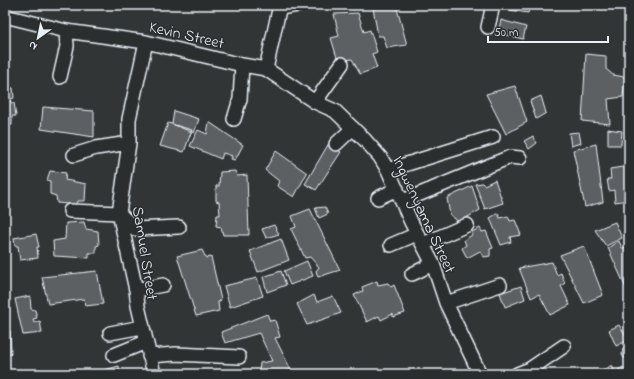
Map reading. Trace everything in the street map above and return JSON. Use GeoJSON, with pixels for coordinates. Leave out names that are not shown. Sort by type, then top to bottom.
{"type":"FeatureCollection","features":[{"type":"Feature","properties":{"kind":"street"},"geometry":{"type":"LineString","coordinates":[[266,69],[280,6],[298,5]]}},
{"type":"Feature","properties":{"kind":"street"},"geometry":{"type":"LineString","coordinates":[[488,27],[493,5]]}},
{"type":"Feature","properties":{"kind":"street","name":"Kevin Street"},"geometry":{"type":"LineString","coordinates":[[5,16],[66,31],[146,42],[242,65],[266,69]]}},
{"type":"Feature","properties":{"kind":"street"},"geometry":{"type":"LineString","coordinates":[[60,77],[67,46],[66,31]]}},
{"type":"Feature","properties":{"kind":"street","name":"Samuel Street"},"geometry":{"type":"LineString","coordinates":[[146,42],[129,119],[129,143],[119,213],[136,290],[142,327],[154,374]]}},
{"type":"Feature","properties":{"kind":"street"},"geometry":{"type":"LineString","coordinates":[[314,102],[332,80],[342,64]]}},
{"type":"Feature","properties":{"kind":"street"},"geometry":{"type":"LineString","coordinates":[[234,119],[240,99],[242,65]]}},
{"type":"Feature","properties":{"kind":"street","name":"Ingwenyama Street"},"geometry":{"type":"LineString","coordinates":[[266,69],[314,102],[335,111],[353,128],[380,158],[388,170],[433,264],[446,302],[480,374]]}},
{"type":"Feature","properties":{"kind":"street"},"geometry":{"type":"LineString","coordinates":[[336,144],[353,128]]}},
{"type":"Feature","properties":{"kind":"street"},"geometry":{"type":"LineString","coordinates":[[388,170],[493,137]]}},
{"type":"Feature","properties":{"kind":"street"},"geometry":{"type":"LineString","coordinates":[[74,155],[96,148],[129,143]]}},
{"type":"Feature","properties":{"kind":"street"},"geometry":{"type":"LineString","coordinates":[[403,201],[510,157],[520,158]]}},
{"type":"Feature","properties":{"kind":"street"},"geometry":{"type":"LineString","coordinates":[[378,198],[397,189]]}},
{"type":"Feature","properties":{"kind":"street"},"geometry":{"type":"LineString","coordinates":[[70,211],[119,213],[135,229],[179,227]]}},
{"type":"Feature","properties":{"kind":"street"},"geometry":{"type":"LineString","coordinates":[[391,245],[420,239],[467,225]]}},
{"type":"Feature","properties":{"kind":"street"},"geometry":{"type":"LineString","coordinates":[[412,274],[433,264]]}},
{"type":"Feature","properties":{"kind":"street"},"geometry":{"type":"LineString","coordinates":[[136,290],[163,285]]}},
{"type":"Feature","properties":{"kind":"street"},"geometry":{"type":"LineString","coordinates":[[446,302],[500,285]]}},
{"type":"Feature","properties":{"kind":"street"},"geometry":{"type":"LineString","coordinates":[[110,332],[142,327]]}},
{"type":"Feature","properties":{"kind":"street"},"geometry":{"type":"LineString","coordinates":[[114,355],[146,342]]}},
{"type":"Feature","properties":{"kind":"street"},"geometry":{"type":"LineString","coordinates":[[517,374],[530,369],[564,346]]}},
{"type":"Feature","properties":{"kind":"street"},"geometry":{"type":"LineString","coordinates":[[149,356],[176,354],[239,357]]}},
{"type":"Feature","properties":{"kind":"building"},"geometry":{"type":"Polygon","coordinates":[[[396,5],[407,45],[387,48],[383,36],[378,36],[373,8],[396,5]]]}},
{"type":"Feature","properties":{"kind":"building"},"geometry":{"type":"Polygon","coordinates":[[[511,5],[530,5],[528,13],[510,10],[511,5]]]}},
{"type":"Feature","properties":{"kind":"building"},"geometry":{"type":"Polygon","coordinates":[[[358,13],[364,32],[370,30],[377,52],[372,54],[377,68],[360,74],[352,59],[338,61],[331,38],[339,36],[334,14],[358,13]]]}},
{"type":"Feature","properties":{"kind":"building"},"geometry":{"type":"Polygon","coordinates":[[[501,20],[526,27],[523,39],[498,33],[501,20]]]}},
{"type":"Feature","properties":{"kind":"building"},"geometry":{"type":"Polygon","coordinates":[[[586,54],[606,56],[606,69],[613,75],[625,77],[623,97],[608,99],[610,124],[582,121],[586,54]]]}},
{"type":"Feature","properties":{"kind":"building"},"geometry":{"type":"Polygon","coordinates":[[[515,86],[527,122],[506,134],[486,94],[515,86]]]}},
{"type":"Feature","properties":{"kind":"building"},"geometry":{"type":"Polygon","coordinates":[[[5,87],[13,88],[14,98],[10,99],[11,103],[14,103],[16,116],[12,116],[12,125],[5,126],[5,87]]]}},
{"type":"Feature","properties":{"kind":"building"},"geometry":{"type":"Polygon","coordinates":[[[541,96],[546,113],[536,119],[530,101],[541,96]]]}},
{"type":"Feature","properties":{"kind":"building"},"geometry":{"type":"Polygon","coordinates":[[[43,107],[94,111],[94,137],[41,129],[43,107]]]}},
{"type":"Feature","properties":{"kind":"building"},"geometry":{"type":"Polygon","coordinates":[[[174,111],[199,119],[194,133],[172,124],[174,111]]]}},
{"type":"Feature","properties":{"kind":"building"},"geometry":{"type":"Polygon","coordinates":[[[209,122],[243,145],[235,160],[231,159],[232,156],[223,153],[221,159],[190,146],[198,130],[207,134],[209,122]]]}},
{"type":"Feature","properties":{"kind":"building"},"geometry":{"type":"Polygon","coordinates":[[[168,123],[192,130],[184,152],[160,146],[168,123]]]}},
{"type":"Feature","properties":{"kind":"building"},"geometry":{"type":"Polygon","coordinates":[[[608,129],[622,131],[621,145],[608,145],[608,129]]]}},
{"type":"Feature","properties":{"kind":"building"},"geometry":{"type":"Polygon","coordinates":[[[579,132],[581,143],[571,146],[569,133],[579,132]]]}},
{"type":"Feature","properties":{"kind":"building"},"geometry":{"type":"Polygon","coordinates":[[[533,136],[537,143],[529,149],[524,141],[533,136]]]}},
{"type":"Feature","properties":{"kind":"building"},"geometry":{"type":"Polygon","coordinates":[[[329,143],[341,152],[316,190],[305,184],[329,143]]]}},
{"type":"Feature","properties":{"kind":"building"},"geometry":{"type":"Polygon","coordinates":[[[596,144],[603,202],[585,207],[573,150],[596,144]]]}},
{"type":"Feature","properties":{"kind":"building"},"geometry":{"type":"Polygon","coordinates":[[[276,151],[307,173],[294,197],[277,186],[279,181],[265,170],[276,151]]]}},
{"type":"Feature","properties":{"kind":"building"},"geometry":{"type":"Polygon","coordinates":[[[629,166],[629,200],[615,202],[614,190],[609,191],[607,179],[611,179],[610,169],[629,166]]]}},
{"type":"Feature","properties":{"kind":"building"},"geometry":{"type":"Polygon","coordinates":[[[50,171],[66,173],[65,180],[86,184],[85,201],[78,201],[77,205],[57,203],[56,196],[50,194],[50,181],[47,180],[50,171]]]}},
{"type":"Feature","properties":{"kind":"building"},"geometry":{"type":"Polygon","coordinates":[[[235,171],[237,176],[247,175],[249,235],[223,235],[221,227],[216,226],[217,215],[220,215],[219,202],[216,201],[216,186],[219,186],[220,172],[235,171]]]}},
{"type":"Feature","properties":{"kind":"building"},"geometry":{"type":"Polygon","coordinates":[[[495,180],[503,203],[485,209],[475,184],[482,183],[484,185],[495,180]]]}},
{"type":"Feature","properties":{"kind":"building"},"geometry":{"type":"Polygon","coordinates":[[[472,186],[480,210],[459,222],[450,215],[447,198],[472,186]]]}},
{"type":"Feature","properties":{"kind":"building"},"geometry":{"type":"Polygon","coordinates":[[[325,207],[328,214],[319,218],[315,208],[325,207]]]}},
{"type":"Feature","properties":{"kind":"building"},"geometry":{"type":"Polygon","coordinates":[[[310,209],[340,270],[318,277],[316,271],[319,267],[310,257],[305,258],[291,229],[296,227],[292,216],[310,209]]]}},
{"type":"Feature","properties":{"kind":"building"},"geometry":{"type":"Polygon","coordinates":[[[498,213],[500,218],[508,216],[510,221],[515,220],[521,235],[510,237],[511,242],[501,245],[490,218],[498,213]]]}},
{"type":"Feature","properties":{"kind":"building"},"geometry":{"type":"Polygon","coordinates":[[[84,222],[86,229],[98,231],[99,245],[96,246],[96,253],[89,253],[89,258],[54,256],[53,241],[65,239],[66,223],[84,222]]]}},
{"type":"Feature","properties":{"kind":"building"},"geometry":{"type":"Polygon","coordinates":[[[615,222],[622,238],[606,246],[595,230],[615,222]]]}},
{"type":"Feature","properties":{"kind":"building"},"geometry":{"type":"Polygon","coordinates":[[[274,225],[279,234],[266,238],[262,229],[274,225]]]}},
{"type":"Feature","properties":{"kind":"building"},"geometry":{"type":"Polygon","coordinates":[[[480,228],[482,232],[486,231],[493,248],[490,249],[490,256],[484,257],[480,251],[467,258],[462,248],[466,245],[464,240],[472,235],[472,232],[480,228]]]}},
{"type":"Feature","properties":{"kind":"building"},"geometry":{"type":"Polygon","coordinates":[[[36,234],[39,247],[37,247],[38,258],[20,260],[18,246],[15,246],[14,238],[36,234]]]}},
{"type":"Feature","properties":{"kind":"building"},"geometry":{"type":"Polygon","coordinates":[[[281,239],[289,260],[258,272],[250,251],[281,239]]]}},
{"type":"Feature","properties":{"kind":"building"},"geometry":{"type":"Polygon","coordinates":[[[619,241],[622,248],[629,247],[629,287],[626,288],[608,248],[619,241]]]}},
{"type":"Feature","properties":{"kind":"building"},"geometry":{"type":"Polygon","coordinates":[[[584,246],[603,295],[584,303],[560,255],[584,246]]]}},
{"type":"Feature","properties":{"kind":"building"},"geometry":{"type":"Polygon","coordinates":[[[202,250],[206,258],[211,257],[221,300],[218,302],[219,311],[196,316],[177,256],[202,250]]]}},
{"type":"Feature","properties":{"kind":"building"},"geometry":{"type":"Polygon","coordinates":[[[307,261],[313,276],[290,285],[284,271],[307,261]]]}},
{"type":"Feature","properties":{"kind":"building"},"geometry":{"type":"Polygon","coordinates":[[[552,262],[557,275],[561,273],[565,283],[561,286],[570,305],[550,315],[539,294],[531,298],[519,268],[552,262]]]}},
{"type":"Feature","properties":{"kind":"building"},"geometry":{"type":"Polygon","coordinates":[[[97,271],[103,304],[85,306],[84,299],[48,304],[42,277],[97,271]]]}},
{"type":"Feature","properties":{"kind":"building"},"geometry":{"type":"Polygon","coordinates":[[[281,271],[286,285],[267,292],[263,277],[281,271]]]}},
{"type":"Feature","properties":{"kind":"building"},"geometry":{"type":"Polygon","coordinates":[[[257,278],[263,296],[230,307],[224,286],[257,278]]]}},
{"type":"Feature","properties":{"kind":"building"},"geometry":{"type":"Polygon","coordinates":[[[377,281],[378,285],[388,283],[391,287],[394,285],[405,313],[393,317],[393,314],[381,320],[379,316],[367,322],[354,295],[363,291],[362,287],[377,281]]]}},
{"type":"Feature","properties":{"kind":"building"},"geometry":{"type":"Polygon","coordinates":[[[521,286],[525,299],[505,307],[500,293],[521,286]]]}},
{"type":"Feature","properties":{"kind":"building"},"geometry":{"type":"Polygon","coordinates":[[[314,295],[317,302],[333,296],[341,313],[307,325],[297,304],[314,295]]]}},
{"type":"Feature","properties":{"kind":"building"},"geometry":{"type":"Polygon","coordinates":[[[30,296],[31,309],[35,310],[37,318],[33,319],[34,323],[40,321],[42,333],[23,335],[15,299],[30,296]]]}},
{"type":"Feature","properties":{"kind":"building"},"geometry":{"type":"Polygon","coordinates":[[[267,314],[270,321],[275,320],[280,337],[275,338],[291,370],[279,374],[271,374],[269,370],[259,372],[260,363],[272,361],[259,333],[225,343],[221,332],[267,314]]]}},
{"type":"Feature","properties":{"kind":"building"},"geometry":{"type":"Polygon","coordinates":[[[619,325],[629,340],[616,346],[609,330],[619,325]]]}},
{"type":"Feature","properties":{"kind":"building"},"geometry":{"type":"Polygon","coordinates":[[[5,331],[10,331],[11,354],[5,355],[5,331]]]}},
{"type":"Feature","properties":{"kind":"building"},"geometry":{"type":"Polygon","coordinates":[[[629,345],[629,359],[624,358],[622,355],[623,348],[629,345]]]}},
{"type":"Feature","properties":{"kind":"building"},"geometry":{"type":"Polygon","coordinates":[[[612,365],[615,372],[623,367],[627,374],[603,374],[601,372],[612,365]]]}},
{"type":"Feature","properties":{"kind":"building"},"geometry":{"type":"Polygon","coordinates":[[[119,366],[120,374],[90,374],[119,366]]]}}]}
